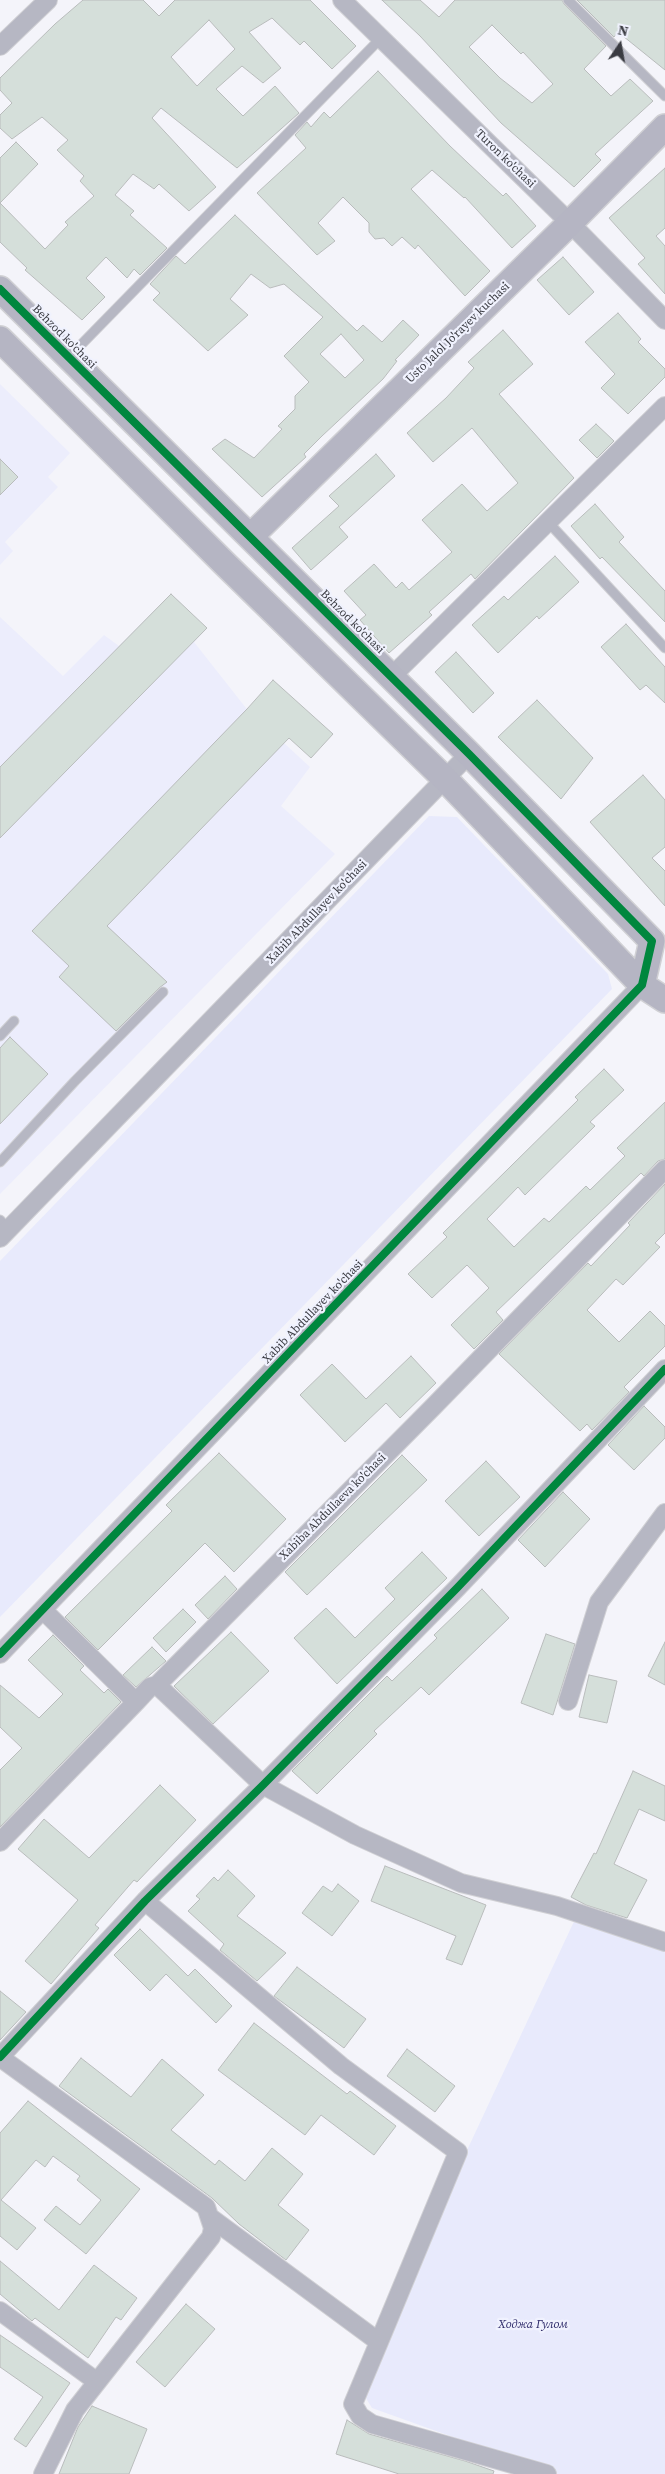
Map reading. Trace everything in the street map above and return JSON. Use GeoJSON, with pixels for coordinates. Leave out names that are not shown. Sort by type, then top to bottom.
{"type":"FeatureCollection","features":[{"type":"Feature","properties":{"kind":"street"},"geometry":{"type":"LineString","coordinates":[[0,46],[48,0]]}},
{"type":"Feature","properties":{"kind":"street","name":"Turon ko'chasi"},"geometry":{"type":"LineString","coordinates":[[342,0],[570,223],[665,320]]}},
{"type":"Feature","properties":{"kind":"street","name":"Usto Jalol Jo'rayev kuchasi"},"geometry":{"type":"LineString","coordinates":[[250,537],[570,223],[665,127]]}},
{"type":"Feature","properties":{"kind":"street","name":"Behzod ko'chasi"},"geometry":{"type":"LineString","coordinates":[[0,289],[469,754],[652,941],[642,985]]}},
{"type":"Feature","properties":{"kind":"street"},"geometry":{"type":"LineString","coordinates":[[0,339],[217,556],[446,780],[642,985],[665,1000]]}},
{"type":"Feature","properties":{"kind":"street"},"geometry":{"type":"LineString","coordinates":[[391,677],[549,523],[665,406]]}},
{"type":"Feature","properties":{"kind":"street","name":"Xabib Abdullayev ko'chasi"},"geometry":{"type":"LineString","coordinates":[[3,1229],[446,780],[469,754]]}},
{"type":"Feature","properties":{"kind":"street","name":"Xabib Abdullayev ko'chasi"},"geometry":{"type":"LineString","coordinates":[[0,1654],[642,985]]}},
{"type":"Feature","properties":{"kind":"street","name":"Xabiba Abdullaeva ko'chasi"},"geometry":{"type":"LineString","coordinates":[[0,1842],[150,1687],[158,1685],[665,1169]]}},
{"type":"Feature","properties":{"kind":"street"},"geometry":{"type":"LineString","coordinates":[[43,2474],[75,2410],[211,2237],[214,2228],[206,2207],[1,2058],[145,1901],[263,1785],[457,1588],[665,1369]]}},
{"type":"Feature","properties":{"kind":"street"},"geometry":{"type":"LineString","coordinates":[[568,1701],[599,1602],[665,1513]]}},
{"type":"Feature","properties":{"kind":"street"},"geometry":{"type":"LineString","coordinates":[[44,1610],[136,1702]]}},
{"type":"Feature","properties":{"kind":"street"},"geometry":{"type":"LineString","coordinates":[[158,1685],[263,1785],[355,1835],[462,1883],[557,1906],[665,1942]]}},
{"type":"Feature","properties":{"kind":"street"},"geometry":{"type":"LineString","coordinates":[[145,1901],[341,2066],[458,2152],[353,2404],[360,2416],[372,2424],[546,2474]]}},
{"type":"Feature","properties":{"kind":"street"},"geometry":{"type":"LineString","coordinates":[[211,2218],[379,2342]]}},
{"type":"Feature","properties":{"kind":"street"},"geometry":{"type":"LineString","coordinates":[[0,2311],[96,2381]]}},
{"type":"Feature","properties":{"kind":"lane"},"geometry":{"type":"LineString","coordinates":[[568,0],[665,96]]}},
{"type":"Feature","properties":{"kind":"lane"},"geometry":{"type":"LineString","coordinates":[[68,358],[382,38]]}},
{"type":"Feature","properties":{"kind":"lane"},"geometry":{"type":"LineString","coordinates":[[549,523],[665,648]]}},
{"type":"Feature","properties":{"kind":"lane"},"geometry":{"type":"LineString","coordinates":[[0,1162],[75,1081],[163,992]]}},
{"type":"Feature","properties":{"kind":"lane"},"geometry":{"type":"LineString","coordinates":[[0,1036],[14,1021]]}},
{"type":"Feature","properties":{"kind":"shaded area"},"geometry":{"type":"Polygon","coordinates":[[[0,384],[70,453],[48,477],[58,487],[5,542],[13,551],[0,565],[0,384]]]}},
{"type":"Feature","properties":{"kind":"shaded area"},"geometry":{"type":"Polygon","coordinates":[[[171,594],[207,628],[194,642],[246,708],[310,767],[281,806],[335,854],[0,1194],[0,617],[63,676],[104,635],[119,646],[171,594]]]}},
{"type":"Feature","properties":{"kind":"green space"},"geometry":{"type":"Polygon","coordinates":[[[429,816],[457,817],[608,974],[612,989],[0,1617],[0,1261],[429,816]]]}},
{"type":"Feature","properties":{"kind":"green space","name":"Ходжа Гулом"},"geometry":{"type":"Polygon","coordinates":[[[577,1915],[665,1946],[665,2474],[556,2474],[372,2408],[364,2395],[418,2255],[577,1915]]]}},
{"type":"Feature","properties":{"kind":"building"},"geometry":{"type":"Polygon","coordinates":[[[83,0],[143,0],[159,16],[175,0],[310,0],[356,46],[332,69],[304,41],[300,45],[272,18],[249,32],[281,68],[263,83],[242,66],[216,89],[243,116],[275,86],[299,113],[237,168],[161,108],[152,118],[216,187],[189,211],[159,184],[154,189],[133,174],[115,195],[134,211],[130,215],[167,248],[140,275],[134,269],[127,278],[106,257],[86,278],[105,297],[82,320],[25,270],[27,268],[0,242],[0,203],[45,249],[68,225],[65,222],[94,196],[80,181],[84,176],[57,150],[68,140],[42,117],[12,139],[0,128],[0,115],[12,103],[0,90],[0,78],[55,24],[83,0]],[[209,20],[171,57],[197,86],[235,49],[209,20]]]}},
{"type":"Feature","properties":{"kind":"building"},"geometry":{"type":"Polygon","coordinates":[[[382,0],[420,0],[439,17],[455,0],[562,0],[606,46],[584,69],[611,96],[630,79],[653,101],[595,154],[601,160],[574,187],[501,123],[420,36],[382,0]],[[492,25],[469,47],[500,78],[532,103],[553,84],[523,52],[521,54],[492,25]]]}},
{"type":"Feature","properties":{"kind":"building"},"geometry":{"type":"Polygon","coordinates":[[[577,0],[665,0],[665,70],[618,32],[614,37],[577,0]]]}},
{"type":"Feature","properties":{"kind":"building"},"geometry":{"type":"Polygon","coordinates":[[[378,71],[450,146],[503,196],[506,193],[536,226],[512,248],[465,197],[432,170],[411,189],[490,271],[465,296],[418,245],[415,249],[402,237],[392,246],[384,238],[375,239],[369,232],[369,223],[343,197],[318,223],[335,241],[317,255],[257,193],[306,148],[295,135],[307,122],[311,127],[324,112],[330,118],[378,71]]]}},
{"type":"Feature","properties":{"kind":"building"},"geometry":{"type":"Polygon","coordinates":[[[16,142],[38,164],[0,203],[0,158],[16,142]]]}},
{"type":"Feature","properties":{"kind":"building"},"geometry":{"type":"Polygon","coordinates":[[[665,168],[665,228],[656,236],[665,246],[665,294],[638,264],[645,258],[609,218],[665,168]]]}},
{"type":"Feature","properties":{"kind":"building"},"geometry":{"type":"Polygon","coordinates":[[[235,215],[357,331],[363,325],[382,342],[403,320],[419,335],[395,360],[397,361],[383,379],[304,454],[306,457],[262,497],[212,449],[225,439],[254,458],[282,429],[278,426],[295,409],[295,396],[309,382],[284,356],[323,317],[284,284],[270,288],[251,274],[230,299],[248,315],[208,351],[153,300],[160,293],[150,284],[176,256],[185,264],[235,215]],[[341,334],[320,354],[345,378],[364,360],[341,334]]]}},
{"type":"Feature","properties":{"kind":"building"},"geometry":{"type":"Polygon","coordinates":[[[563,257],[594,292],[569,315],[537,280],[563,257]]]}},
{"type":"Feature","properties":{"kind":"building"},"geometry":{"type":"Polygon","coordinates":[[[618,313],[641,339],[638,342],[665,369],[665,377],[628,414],[601,388],[615,374],[585,342],[618,313]]]}},
{"type":"Feature","properties":{"kind":"building"},"geometry":{"type":"Polygon","coordinates":[[[503,330],[533,364],[499,394],[574,478],[475,579],[471,574],[429,612],[432,615],[389,653],[360,620],[366,615],[344,591],[374,564],[396,588],[402,582],[409,590],[452,552],[422,520],[462,484],[487,511],[518,483],[472,428],[433,462],[407,433],[446,398],[474,368],[468,362],[503,330]]]}},
{"type":"Feature","properties":{"kind":"building"},"geometry":{"type":"Polygon","coordinates":[[[596,424],[614,441],[597,458],[579,440],[596,424]]]}},
{"type":"Feature","properties":{"kind":"building"},"geometry":{"type":"Polygon","coordinates":[[[376,454],[395,476],[339,527],[348,537],[311,570],[292,548],[339,506],[329,496],[376,454]]]}},
{"type":"Feature","properties":{"kind":"building"},"geometry":{"type":"Polygon","coordinates":[[[0,459],[18,477],[0,495],[0,459]]]}},
{"type":"Feature","properties":{"kind":"building"},"geometry":{"type":"Polygon","coordinates":[[[595,504],[624,537],[619,542],[665,591],[665,622],[602,557],[600,559],[571,526],[595,504]]]}},
{"type":"Feature","properties":{"kind":"building"},"geometry":{"type":"Polygon","coordinates":[[[555,556],[579,582],[539,619],[537,616],[498,653],[472,625],[504,596],[508,600],[555,556]]]}},
{"type":"Feature","properties":{"kind":"building"},"geometry":{"type":"Polygon","coordinates":[[[171,594],[207,628],[0,838],[0,767],[171,594]]]}},
{"type":"Feature","properties":{"kind":"building"},"geometry":{"type":"Polygon","coordinates":[[[626,624],[665,667],[665,703],[646,685],[640,690],[601,647],[626,624]]]}},
{"type":"Feature","properties":{"kind":"building"},"geometry":{"type":"Polygon","coordinates":[[[456,652],[494,693],[473,713],[435,672],[456,652]]]}},
{"type":"Feature","properties":{"kind":"building"},"geometry":{"type":"Polygon","coordinates":[[[273,680],[333,734],[311,758],[289,738],[107,926],[167,982],[116,1031],[59,977],[69,966],[32,931],[273,680]]]}},
{"type":"Feature","properties":{"kind":"building"},"geometry":{"type":"Polygon","coordinates":[[[537,700],[593,758],[561,799],[498,737],[537,700]]]}},
{"type":"Feature","properties":{"kind":"building"},"geometry":{"type":"Polygon","coordinates":[[[643,775],[665,800],[665,847],[652,858],[665,871],[665,906],[590,822],[643,775]]]}},
{"type":"Feature","properties":{"kind":"building"},"geometry":{"type":"Polygon","coordinates":[[[10,1037],[48,1074],[0,1124],[0,1048],[10,1037]]]}},
{"type":"Feature","properties":{"kind":"building"},"geometry":{"type":"Polygon","coordinates":[[[604,1069],[624,1090],[590,1122],[595,1126],[525,1195],[518,1187],[487,1219],[514,1247],[544,1218],[549,1222],[586,1186],[590,1190],[625,1156],[617,1148],[665,1102],[665,1159],[658,1161],[644,1176],[641,1173],[496,1312],[503,1320],[474,1349],[451,1325],[489,1288],[467,1265],[432,1298],[408,1274],[447,1237],[443,1233],[578,1100],[575,1097],[604,1069]]]}},
{"type":"Feature","properties":{"kind":"building"},"geometry":{"type":"Polygon","coordinates":[[[665,1184],[665,1233],[655,1243],[660,1247],[623,1285],[616,1279],[587,1310],[619,1342],[650,1311],[665,1326],[665,1346],[624,1387],[629,1392],[592,1430],[587,1424],[580,1431],[499,1354],[588,1263],[591,1266],[665,1184]]]}},
{"type":"Feature","properties":{"kind":"building"},"geometry":{"type":"Polygon","coordinates":[[[411,1356],[436,1383],[400,1418],[386,1403],[345,1442],[300,1395],[332,1364],[366,1399],[411,1356]]]}},
{"type":"Feature","properties":{"kind":"building"},"geometry":{"type":"Polygon","coordinates":[[[644,1406],[665,1427],[665,1438],[634,1470],[608,1445],[644,1406]]]}},
{"type":"Feature","properties":{"kind":"building"},"geometry":{"type":"Polygon","coordinates":[[[219,1453],[286,1519],[234,1572],[205,1543],[98,1650],[65,1617],[172,1511],[166,1505],[219,1453]]]}},
{"type":"Feature","properties":{"kind":"building"},"geometry":{"type":"Polygon","coordinates":[[[402,1455],[427,1480],[307,1595],[285,1572],[402,1455]]]}},
{"type":"Feature","properties":{"kind":"building"},"geometry":{"type":"Polygon","coordinates":[[[486,1461],[520,1497],[479,1536],[445,1501],[486,1461]]]}},
{"type":"Feature","properties":{"kind":"building"},"geometry":{"type":"Polygon","coordinates":[[[563,1492],[590,1519],[545,1567],[518,1540],[563,1492]]]}},
{"type":"Feature","properties":{"kind":"building"},"geometry":{"type":"Polygon","coordinates":[[[422,1552],[447,1578],[337,1684],[294,1638],[326,1608],[355,1638],[395,1599],[385,1588],[422,1552]]]}},
{"type":"Feature","properties":{"kind":"building"},"geometry":{"type":"Polygon","coordinates":[[[225,1576],[237,1589],[208,1619],[195,1605],[225,1576]]]}},
{"type":"Feature","properties":{"kind":"building"},"geometry":{"type":"Polygon","coordinates":[[[482,1589],[509,1618],[429,1695],[421,1687],[374,1731],[377,1734],[317,1794],[292,1771],[387,1676],[392,1681],[437,1638],[434,1635],[482,1589]]]}},
{"type":"Feature","properties":{"kind":"building"},"geometry":{"type":"Polygon","coordinates":[[[183,1609],[196,1622],[166,1652],[153,1638],[183,1609]]]}},
{"type":"Feature","properties":{"kind":"building"},"geometry":{"type":"Polygon","coordinates":[[[231,1632],[269,1671],[213,1724],[174,1686],[231,1632]]]}},
{"type":"Feature","properties":{"kind":"building"},"geometry":{"type":"Polygon","coordinates":[[[546,1634],[575,1644],[553,1715],[521,1703],[546,1634]]]}},
{"type":"Feature","properties":{"kind":"building"},"geometry":{"type":"Polygon","coordinates":[[[53,1635],[84,1666],[80,1670],[104,1693],[108,1689],[121,1702],[0,1827],[0,1770],[22,1748],[0,1727],[0,1685],[39,1718],[63,1694],[28,1660],[53,1635]]]}},
{"type":"Feature","properties":{"kind":"building"},"geometry":{"type":"Polygon","coordinates":[[[665,1642],[665,1685],[648,1676],[665,1642]]]}},
{"type":"Feature","properties":{"kind":"building"},"geometry":{"type":"Polygon","coordinates":[[[152,1647],[166,1661],[136,1687],[123,1675],[152,1647]]]}},
{"type":"Feature","properties":{"kind":"building"},"geometry":{"type":"Polygon","coordinates":[[[589,1675],[617,1681],[607,1723],[579,1717],[589,1675]]]}},
{"type":"Feature","properties":{"kind":"building"},"geometry":{"type":"Polygon","coordinates":[[[633,1771],[665,1786],[665,1821],[639,1809],[614,1864],[647,1880],[627,1918],[586,1905],[571,1897],[594,1853],[596,1854],[633,1771]]]}},
{"type":"Feature","properties":{"kind":"building"},"geometry":{"type":"Polygon","coordinates":[[[160,1785],[196,1820],[137,1882],[134,1880],[95,1925],[99,1928],[51,1984],[25,1961],[78,1900],[18,1849],[44,1819],[89,1858],[160,1785]]]}},
{"type":"Feature","properties":{"kind":"building"},"geometry":{"type":"Polygon","coordinates":[[[385,1866],[486,1905],[462,1965],[446,1959],[456,1936],[371,1901],[385,1866]]]}},
{"type":"Feature","properties":{"kind":"building"},"geometry":{"type":"Polygon","coordinates":[[[228,1870],[255,1896],[237,1916],[286,1953],[257,1981],[220,1950],[224,1944],[188,1911],[200,1899],[196,1896],[214,1877],[218,1881],[228,1870]]]}},
{"type":"Feature","properties":{"kind":"building"},"geometry":{"type":"Polygon","coordinates":[[[338,1884],[359,1901],[332,1936],[302,1913],[323,1886],[332,1892],[338,1884]]]}},
{"type":"Feature","properties":{"kind":"building"},"geometry":{"type":"Polygon","coordinates":[[[140,1929],[188,1976],[195,1969],[232,2006],[216,2023],[166,1974],[150,1991],[114,1955],[140,1929]]]}},
{"type":"Feature","properties":{"kind":"building"},"geometry":{"type":"Polygon","coordinates":[[[297,1967],[366,2019],[344,2048],[274,1996],[297,1967]]]}},
{"type":"Feature","properties":{"kind":"building"},"geometry":{"type":"Polygon","coordinates":[[[0,1991],[26,2012],[0,2040],[0,1991]]]}},
{"type":"Feature","properties":{"kind":"building"},"geometry":{"type":"Polygon","coordinates":[[[254,2023],[347,2094],[350,2091],[396,2126],[374,2155],[321,2115],[305,2135],[218,2070],[254,2023]]]}},
{"type":"Feature","properties":{"kind":"building"},"geometry":{"type":"Polygon","coordinates":[[[407,2049],[455,2086],[435,2112],[387,2076],[407,2049]]]}},
{"type":"Feature","properties":{"kind":"building"},"geometry":{"type":"Polygon","coordinates":[[[81,2058],[131,2097],[162,2059],[204,2095],[171,2130],[215,2165],[219,2160],[245,2181],[272,2148],[303,2174],[278,2205],[309,2230],[286,2260],[239,2224],[212,2198],[59,2086],[81,2058]]]}},
{"type":"Feature","properties":{"kind":"building"},"geometry":{"type":"Polygon","coordinates":[[[28,2101],[140,2189],[86,2254],[44,2220],[56,2206],[80,2225],[101,2200],[77,2180],[80,2176],[53,2156],[45,2167],[36,2160],[1,2200],[36,2228],[17,2250],[0,2236],[0,2133],[28,2101]]]}},
{"type":"Feature","properties":{"kind":"building"},"geometry":{"type":"Polygon","coordinates":[[[0,2261],[59,2310],[94,2265],[137,2298],[121,2320],[116,2317],[88,2358],[35,2318],[32,2321],[0,2294],[0,2261]]]}},
{"type":"Feature","properties":{"kind":"building"},"geometry":{"type":"Polygon","coordinates":[[[186,2304],[215,2329],[165,2387],[136,2362],[186,2304]]]}},
{"type":"Feature","properties":{"kind":"building"},"geometry":{"type":"Polygon","coordinates":[[[0,2335],[70,2383],[26,2447],[14,2439],[43,2397],[0,2367],[0,2335]]]}},
{"type":"Feature","properties":{"kind":"building"},"geometry":{"type":"Polygon","coordinates":[[[92,2406],[147,2429],[129,2474],[59,2474],[78,2427],[92,2406]]]}},
{"type":"Feature","properties":{"kind":"building"},"geometry":{"type":"Polygon","coordinates":[[[347,2420],[369,2434],[465,2461],[494,2471],[493,2474],[399,2474],[336,2454],[347,2420]]]}},
{"type":"Feature","properties":{"kind":"cycle path"},"geometry":{"type":"LineString","coordinates":[[0,289],[469,754],[652,941],[642,985],[0,1654]]}},
{"type":"Feature","properties":{"kind":"cycle path"},"geometry":{"type":"LineString","coordinates":[[0,2057],[145,1901],[263,1785],[457,1588],[665,1369]]}}]}
